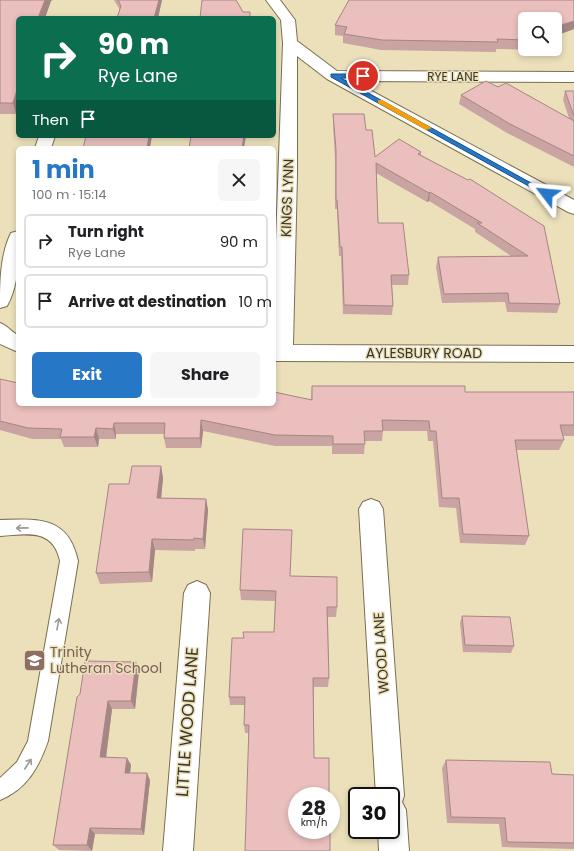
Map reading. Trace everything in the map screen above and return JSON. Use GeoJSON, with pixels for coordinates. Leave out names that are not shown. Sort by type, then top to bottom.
{"type":"FeatureCollection","features":[{"type":"Feature","properties":{"kind":"street","name":"KINGS LYNN"},"geometry":{"type":"LineString","coordinates":[[273,0],[288,20],[290,43],[288,175],[278,353]]}},
{"type":"Feature","properties":{"kind":"street"},"geometry":{"type":"LineString","coordinates":[[290,43],[333,76],[574,208]]}},
{"type":"Feature","properties":{"kind":"street","name":"RYE LANE"},"geometry":{"type":"LineString","coordinates":[[333,76],[574,77]]}},
{"type":"Feature","properties":{"kind":"street"},"geometry":{"type":"LineString","coordinates":[[0,300],[16,244]]}},
{"type":"Feature","properties":{"kind":"street","name":"AYLESBURY ROAD"},"geometry":{"type":"LineString","coordinates":[[278,353],[574,354]]}},
{"type":"Feature","properties":{"kind":"street","name":"WOOD LANE"},"geometry":{"type":"LineString","coordinates":[[371,509],[389,787]]}},
{"type":"Feature","properties":{"kind":"street","name":"LITTLE WOOD LANE"},"geometry":{"type":"LineString","coordinates":[[178,851],[197,593]]}},
{"type":"Feature","properties":{"kind":"street"},"geometry":{"type":"LineString","coordinates":[[393,839],[394,851]]}},
{"type":"Feature","properties":{"kind":"lane"},"geometry":{"type":"LineString","coordinates":[[0,528],[36,527],[47,529],[64,541],[68,550],[69,561],[38,741],[32,758],[22,773],[0,790]]}},
{"type":"Feature","properties":{"kind":"building"},"geometry":{"type":"Polygon","coordinates":[[[0,0],[45,0],[39,16],[16,16],[16,93],[13,103],[0,103],[0,0]]]}},
{"type":"Feature","properties":{"kind":"building"},"geometry":{"type":"Polygon","coordinates":[[[118,0],[159,0],[155,16],[118,16],[121,6],[118,0]]]}},
{"type":"Feature","properties":{"kind":"building"},"geometry":{"type":"Polygon","coordinates":[[[202,0],[236,0],[243,12],[250,12],[250,16],[200,16],[202,0]]]}},
{"type":"Feature","properties":{"kind":"building"},"geometry":{"type":"Polygon","coordinates":[[[349,0],[574,0],[574,21],[562,25],[562,12],[518,12],[518,40],[497,39],[498,42],[382,40],[344,34],[347,27],[335,25],[349,0]]]}},
{"type":"Feature","properties":{"kind":"building"},"geometry":{"type":"Polygon","coordinates":[[[486,81],[498,87],[506,83],[574,121],[574,156],[510,124],[461,95],[486,81]]]}},
{"type":"Feature","properties":{"kind":"building"},"geometry":{"type":"Polygon","coordinates":[[[565,91],[574,91],[574,116],[565,91]]]}},
{"type":"Feature","properties":{"kind":"building"},"geometry":{"type":"Polygon","coordinates":[[[333,114],[364,114],[366,130],[372,130],[375,157],[399,139],[421,152],[418,154],[468,180],[470,179],[544,226],[560,304],[509,303],[508,293],[444,294],[438,257],[528,256],[477,223],[482,223],[430,192],[429,193],[376,163],[378,223],[403,223],[409,275],[391,275],[393,306],[344,305],[342,247],[340,247],[336,200],[336,150],[333,114]]]}},
{"type":"Feature","properties":{"kind":"building"},"geometry":{"type":"Polygon","coordinates":[[[86,138],[149,138],[147,146],[84,146],[86,138]]]}},
{"type":"Feature","properties":{"kind":"building"},"geometry":{"type":"Polygon","coordinates":[[[191,138],[244,138],[242,146],[189,146],[191,138]]]}},
{"type":"Feature","properties":{"kind":"building"},"geometry":{"type":"Polygon","coordinates":[[[0,379],[16,383],[16,406],[276,406],[276,392],[312,400],[312,386],[465,386],[465,392],[574,392],[574,425],[560,425],[564,440],[515,440],[529,536],[463,534],[459,498],[442,498],[436,431],[430,431],[429,421],[382,420],[383,431],[364,431],[365,444],[333,444],[333,436],[275,435],[201,420],[200,438],[164,438],[165,423],[114,423],[113,429],[96,428],[94,437],[60,437],[62,429],[28,428],[0,421],[0,379]]]}},
{"type":"Feature","properties":{"kind":"building"},"geometry":{"type":"Polygon","coordinates":[[[132,466],[161,466],[157,498],[206,499],[203,539],[152,539],[149,572],[96,573],[109,484],[129,484],[132,466]]]}},
{"type":"Feature","properties":{"kind":"building"},"geometry":{"type":"Polygon","coordinates":[[[243,529],[292,530],[290,576],[337,577],[337,607],[327,607],[329,678],[313,678],[314,758],[329,758],[329,787],[288,787],[288,839],[330,839],[330,851],[245,851],[249,725],[244,725],[245,697],[229,697],[232,638],[244,638],[243,632],[274,632],[276,591],[240,590],[243,529]]]}},
{"type":"Feature","properties":{"kind":"building"},"geometry":{"type":"Polygon","coordinates":[[[462,616],[510,617],[514,646],[465,645],[462,616]]]}},
{"type":"Feature","properties":{"kind":"building"},"geometry":{"type":"Polygon","coordinates":[[[85,661],[136,662],[131,701],[108,701],[100,757],[127,758],[125,773],[147,773],[141,829],[90,828],[87,845],[53,845],[77,697],[80,694],[85,661]]]}},
{"type":"Feature","properties":{"kind":"building"},"geometry":{"type":"Polygon","coordinates":[[[446,760],[550,762],[552,774],[574,775],[574,843],[507,842],[505,818],[451,817],[446,760]]]}},
{"type":"Feature","properties":{"kind":"slow traffic"},"geometry":{"type":"LineString","coordinates":[[380,102],[428,128]]}},
{"type":"Feature","properties":{"kind":"place","name":"Trinity Lutheran School"},"geometry":{"type":"Point","coordinates":[35,660]}},
{"type":"Feature","properties":{"kind":"route"},"geometry":{"type":"LineString","coordinates":[[363,76],[333,76],[547,194]]}}]}
